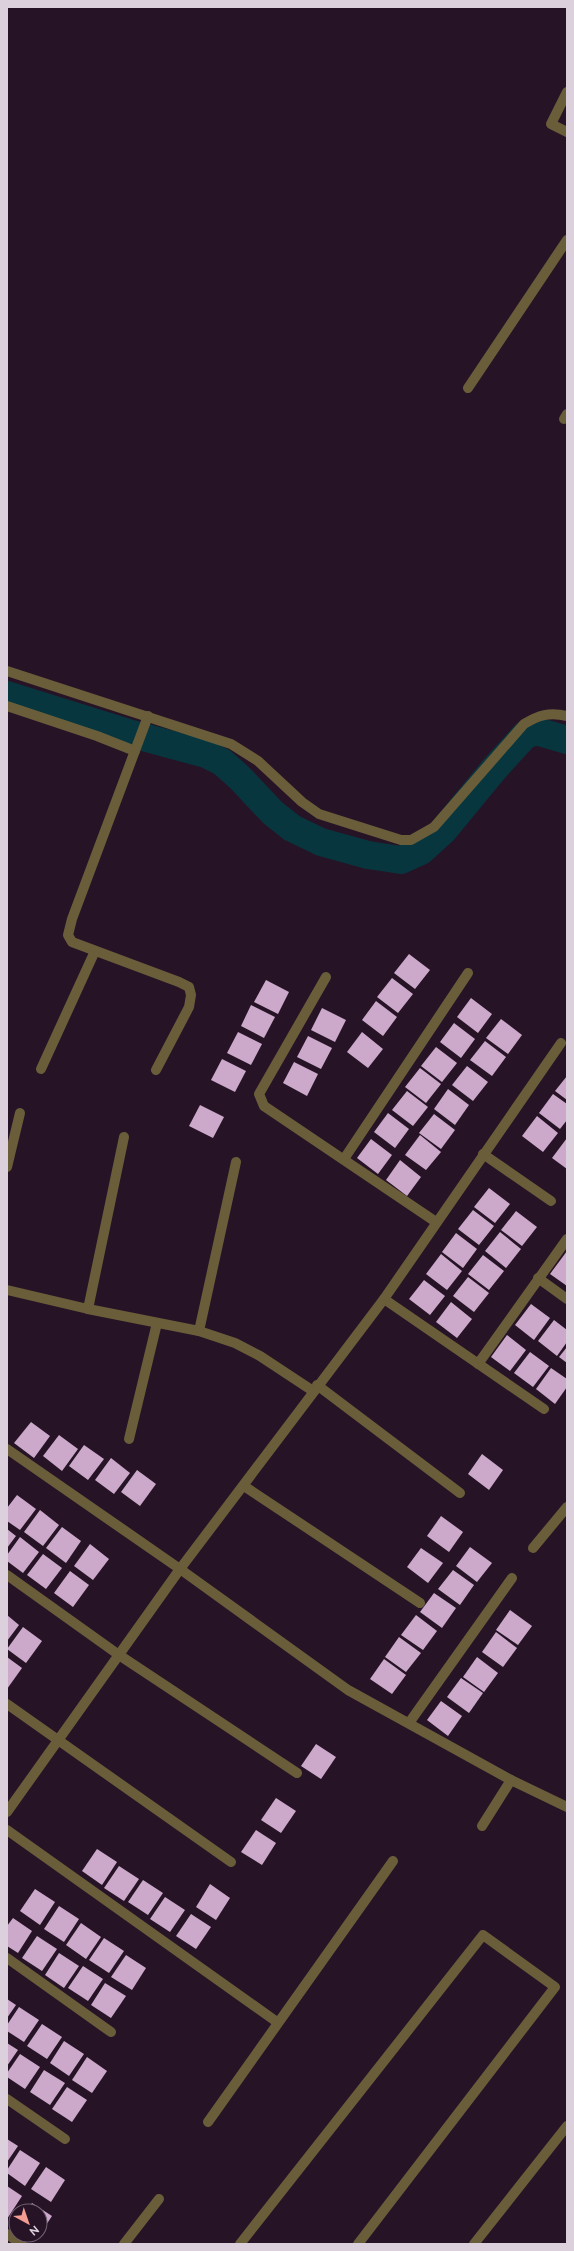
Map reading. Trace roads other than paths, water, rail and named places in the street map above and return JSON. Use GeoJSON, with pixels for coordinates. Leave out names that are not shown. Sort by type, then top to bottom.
{"type":"FeatureCollection","features":[{"type":"Feature","properties":{"kind":"street"},"geometry":{"type":"LineString","coordinates":[[567,92],[552,124],[567,132]]}},
{"type":"Feature","properties":{"kind":"street"},"geometry":{"type":"LineString","coordinates":[[468,388],[567,240]]}},
{"type":"Feature","properties":{"kind":"street"},"geometry":{"type":"LineString","coordinates":[[7,671],[231,744],[248,754],[302,802],[319,814],[401,840],[412,840],[434,827],[524,724],[539,715],[552,713],[567,716]]}},
{"type":"Feature","properties":{"kind":"street"},"geometry":{"type":"LineString","coordinates":[[7,706],[136,750]]}},
{"type":"Feature","properties":{"kind":"street"},"geometry":{"type":"LineString","coordinates":[[148,716],[69,928],[68,935],[72,942],[189,987],[191,995],[189,1006],[156,1070]]}},
{"type":"Feature","properties":{"kind":"street"},"geometry":{"type":"LineString","coordinates":[[41,1069],[95,950]]}},
{"type":"Feature","properties":{"kind":"street"},"geometry":{"type":"LineString","coordinates":[[344,1160],[468,973]]}},
{"type":"Feature","properties":{"kind":"street"},"geometry":{"type":"LineString","coordinates":[[326,977],[259,1094],[264,1106],[436,1222]]}},
{"type":"Feature","properties":{"kind":"street"},"geometry":{"type":"LineString","coordinates":[[7,1812],[180,1569],[244,1486],[315,1388],[384,1299],[561,1043]]}},
{"type":"Feature","properties":{"kind":"street"},"geometry":{"type":"LineString","coordinates":[[7,1167],[20,1114]]}},
{"type":"Feature","properties":{"kind":"street"},"geometry":{"type":"LineString","coordinates":[[88,1309],[124,1137]]}},
{"type":"Feature","properties":{"kind":"street"},"geometry":{"type":"LineString","coordinates":[[483,1154],[551,1200]]}},
{"type":"Feature","properties":{"kind":"street"},"geometry":{"type":"LineString","coordinates":[[199,1331],[236,1162]]}},
{"type":"Feature","properties":{"kind":"street"},"geometry":{"type":"LineString","coordinates":[[478,1364],[567,1239]]}},
{"type":"Feature","properties":{"kind":"street"},"geometry":{"type":"LineString","coordinates":[[538,1278],[567,1299]]}},
{"type":"Feature","properties":{"kind":"street"},"geometry":{"type":"LineString","coordinates":[[7,1290],[88,1309],[199,1331],[235,1343],[315,1388],[460,1493]]}},
{"type":"Feature","properties":{"kind":"street"},"geometry":{"type":"LineString","coordinates":[[384,1299],[544,1409]]}},
{"type":"Feature","properties":{"kind":"street"},"geometry":{"type":"LineString","coordinates":[[130,1439],[157,1323]]}},
{"type":"Feature","properties":{"kind":"street"},"geometry":{"type":"LineString","coordinates":[[7,1449],[180,1569],[348,1690],[511,1780],[567,1807]]}},
{"type":"Feature","properties":{"kind":"street"},"geometry":{"type":"LineString","coordinates":[[244,1486],[420,1603]]}},
{"type":"Feature","properties":{"kind":"street"},"geometry":{"type":"LineString","coordinates":[[533,1548],[567,1507]]}},
{"type":"Feature","properties":{"kind":"street"},"geometry":{"type":"LineString","coordinates":[[7,1575],[119,1655],[297,1773]]}},
{"type":"Feature","properties":{"kind":"street"},"geometry":{"type":"LineString","coordinates":[[408,1723],[512,1578]]}},
{"type":"Feature","properties":{"kind":"street"},"geometry":{"type":"LineString","coordinates":[[7,1704],[231,1862]]}},
{"type":"Feature","properties":{"kind":"street"},"geometry":{"type":"LineString","coordinates":[[482,1826],[511,1780]]}},
{"type":"Feature","properties":{"kind":"street"},"geometry":{"type":"LineString","coordinates":[[7,1830],[277,2022]]}},
{"type":"Feature","properties":{"kind":"street"},"geometry":{"type":"LineString","coordinates":[[208,2122],[277,2022],[393,1861]]}},
{"type":"Feature","properties":{"kind":"street"},"geometry":{"type":"LineString","coordinates":[[240,2244],[483,1935],[555,1987],[358,2244]]}},
{"type":"Feature","properties":{"kind":"street"},"geometry":{"type":"LineString","coordinates":[[7,1958],[111,2032]]}},
{"type":"Feature","properties":{"kind":"street"},"geometry":{"type":"LineString","coordinates":[[7,2099],[65,2139]]}},
{"type":"Feature","properties":{"kind":"street"},"geometry":{"type":"LineString","coordinates":[[474,2244],[567,2126]]}},
{"type":"Feature","properties":{"kind":"street"},"geometry":{"type":"LineString","coordinates":[[124,2244],[159,2199]]}},
{"type":"Feature","properties":{"kind":"street"},"geometry":{"type":"LineString","coordinates":[[7,2234],[22,2244]]}},
{"type":"Feature","properties":{"kind":"waterway"},"geometry":{"type":"LineString","coordinates":[[7,695],[132,734],[206,754],[222,762],[239,777],[273,813],[292,828],[321,842],[368,855],[401,860],[421,851],[443,831],[494,769],[525,735],[536,731],[567,740]]}}]}
